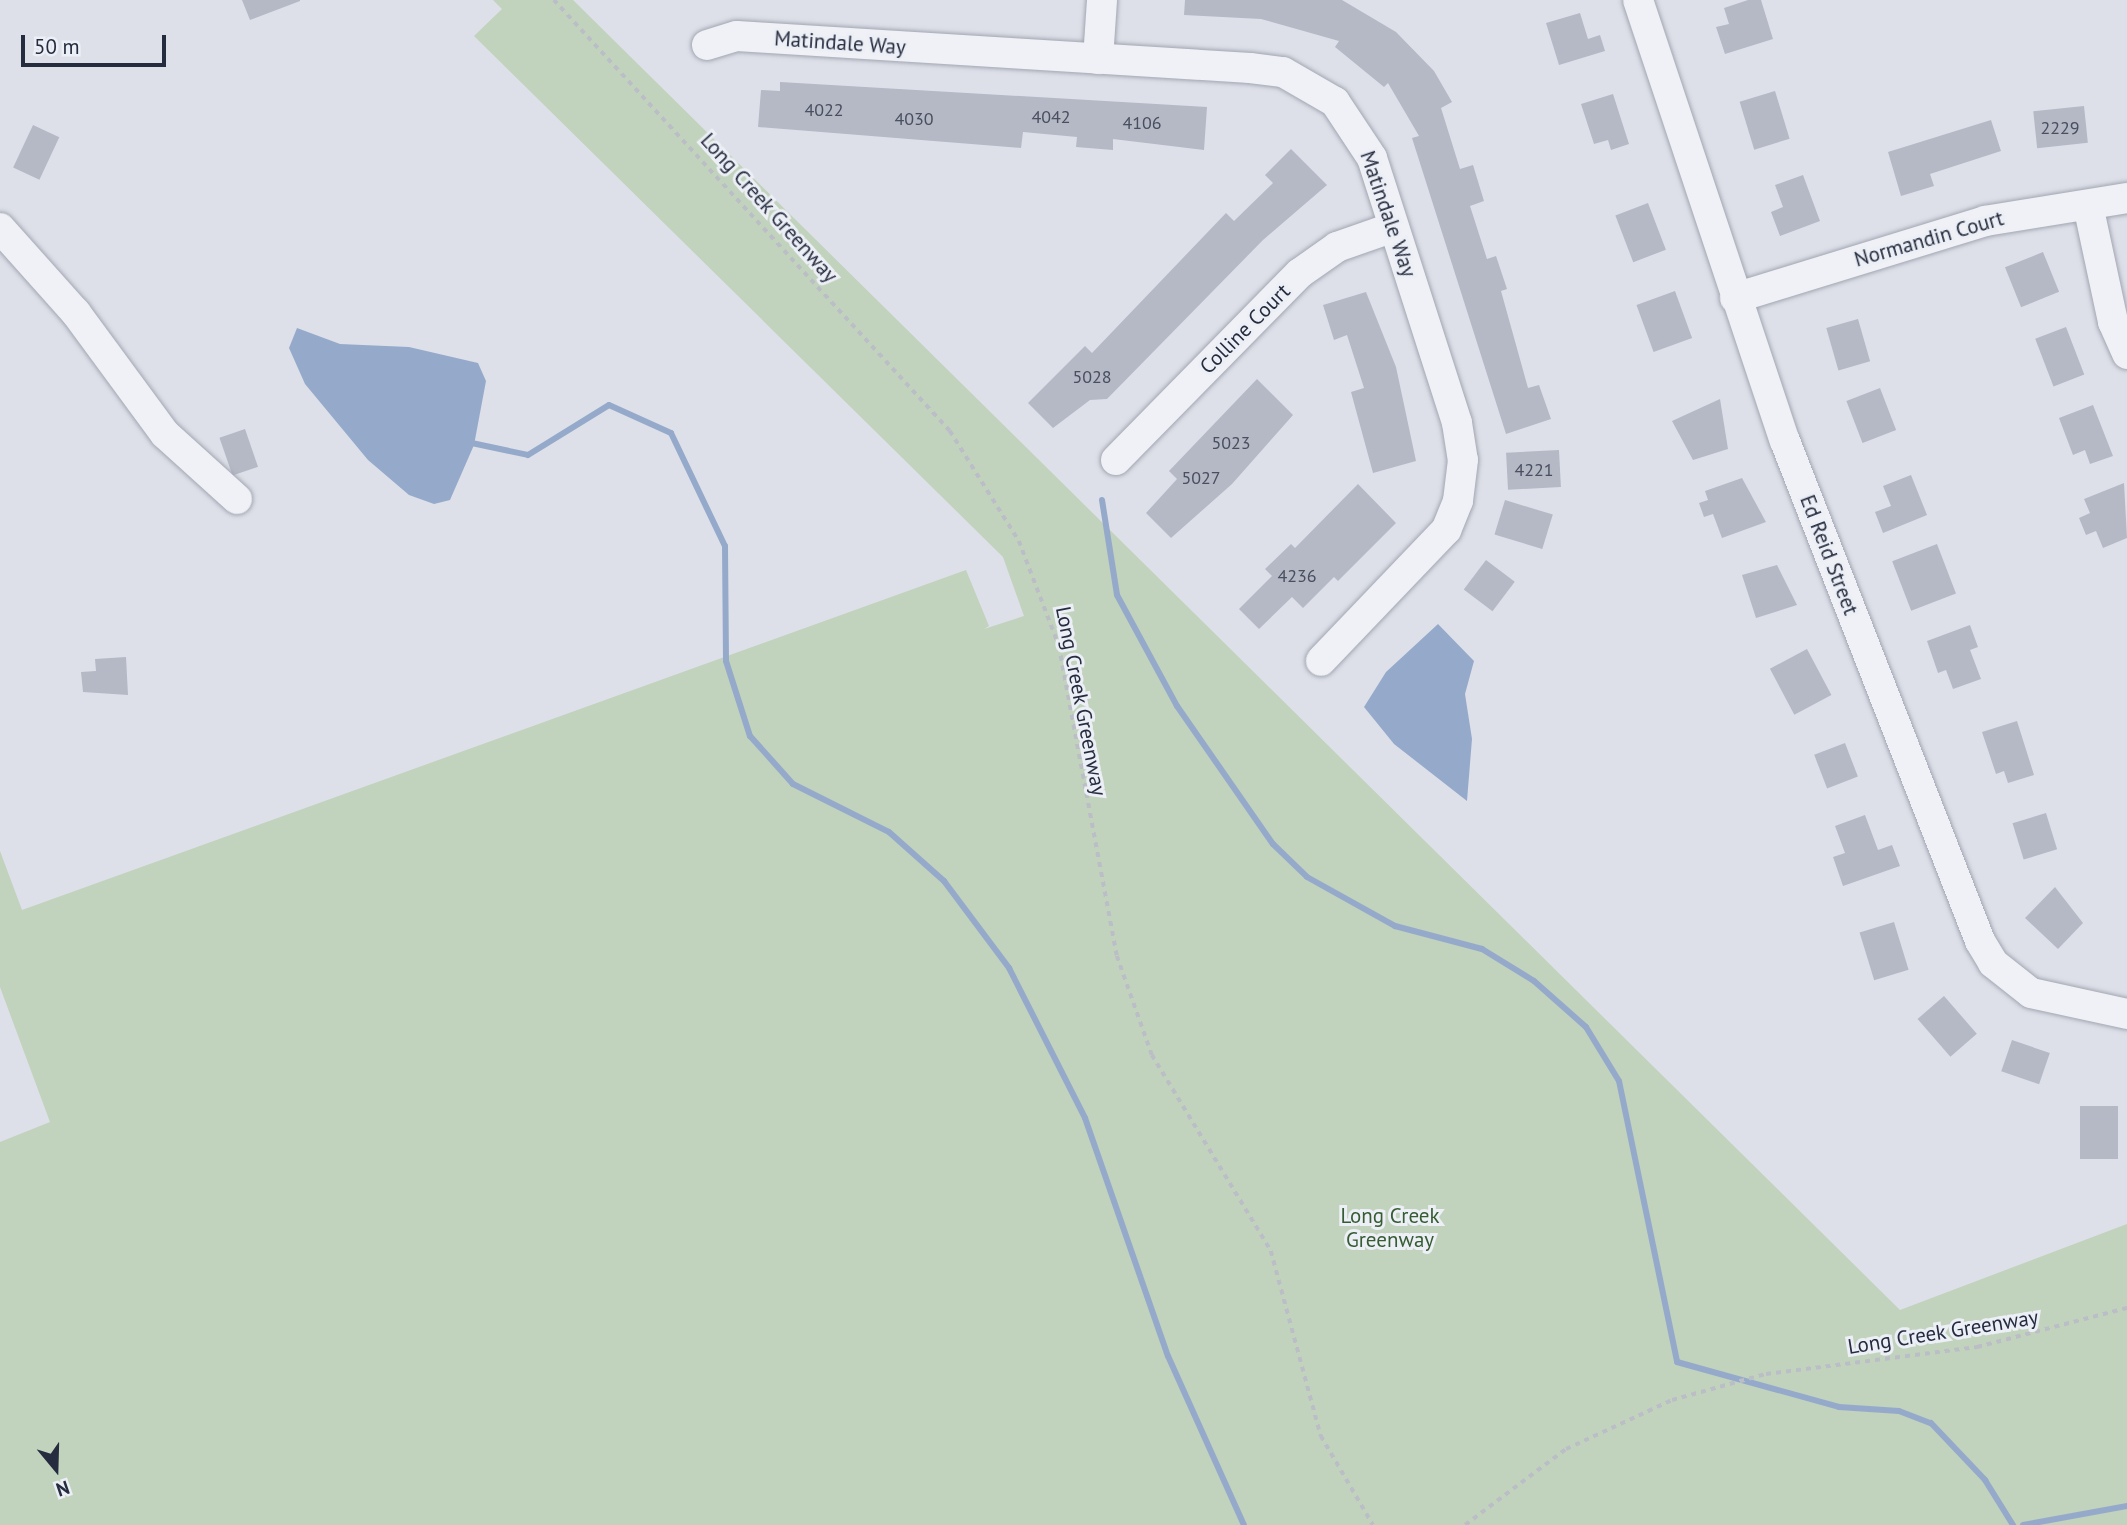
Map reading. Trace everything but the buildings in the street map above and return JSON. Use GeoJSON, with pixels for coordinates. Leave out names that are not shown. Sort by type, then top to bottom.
{"type":"FeatureCollection","features":[{"type":"Feature","properties":{"kind":"street"},"geometry":{"type":"LineString","coordinates":[[1098,59],[1102,0]]}},
{"type":"Feature","properties":{"kind":"street","name":"Ed Reid Street"},"geometry":{"type":"LineString","coordinates":[[1638,0],[1735,298],[1980,941],[1993,963],[2031,993],[2127,1014]]}},
{"type":"Feature","properties":{"kind":"street","name":"Matindale Way"},"geometry":{"type":"LineString","coordinates":[[707,45],[737,36],[1250,68],[1311,84],[1357,129],[1394,227],[1457,423],[1463,460],[1458,501],[1446,530],[1422,559],[1321,661]]}},
{"type":"Feature","properties":{"kind":"street","name":"Normandin Court"},"geometry":{"type":"LineString","coordinates":[[1735,298],[1985,220],[2127,198]]}},
{"type":"Feature","properties":{"kind":"street"},"geometry":{"type":"LineString","coordinates":[[2088,205],[2113,322],[2127,354]]}},
{"type":"Feature","properties":{"kind":"street","name":"Colline Court"},"geometry":{"type":"LineString","coordinates":[[1116,460],[1300,273],[1337,247],[1394,227]]}},
{"type":"Feature","properties":{"kind":"street"},"geometry":{"type":"LineString","coordinates":[[0,228],[76,313],[165,434],[237,499]]}},
{"type":"Feature","properties":{"kind":"path","name":"Long Creek Greenway"},"geometry":{"type":"LineString","coordinates":[[554,0],[950,431],[1019,541],[1059,646],[1117,956],[1152,1055],[1270,1251],[1321,1436],[1373,1525]]}},
{"type":"Feature","properties":{"kind":"path","name":"Long Creek Greenway"},"geometry":{"type":"LineString","coordinates":[[1465,1525],[1566,1449],[1672,1400],[1766,1374],[1864,1363],[1990,1344],[2127,1308]]}},
{"type":"Feature","properties":{"kind":"green space"},"geometry":{"type":"Polygon","coordinates":[[[493,0],[573,0],[1900,1310],[2127,1224],[2127,1525],[0,1525],[0,1142],[50,1122],[0,987],[0,851],[22,910],[966,570],[989,626],[984,629],[1024,616],[1003,557],[474,36],[502,9],[493,0]]]}},
{"type":"Feature","properties":{"kind":"water"},"geometry":{"type":"Polygon","coordinates":[[[297,328],[340,344],[409,347],[478,363],[486,381],[474,445],[450,500],[434,504],[409,495],[368,460],[305,384],[289,348],[297,328]]]}},
{"type":"Feature","properties":{"kind":"water"},"geometry":{"type":"Polygon","coordinates":[[[1438,624],[1474,661],[1465,694],[1472,739],[1467,801],[1394,744],[1364,707],[1386,672],[1438,624]]]}},
{"type":"Feature","properties":{"kind":"waterway"},"geometry":{"type":"LineString","coordinates":[[467,442],[528,455],[609,405],[671,433],[725,546],[726,661],[750,736],[793,784],[889,832],[944,881],[1009,968],[1085,1118],[1168,1356],[1244,1525]]}},
{"type":"Feature","properties":{"kind":"waterway"},"geometry":{"type":"LineString","coordinates":[[1102,500],[1117,595],[1177,706],[1273,844],[1307,877],[1395,926],[1482,949],[1534,981],[1586,1027],[1619,1081],[1677,1362],[1839,1407],[1899,1411],[1931,1423],[1985,1480],[2013,1525]]}},
{"type":"Feature","properties":{"kind":"waterway"},"geometry":{"type":"LineString","coordinates":[[2023,1525],[2127,1506]]}}]}
